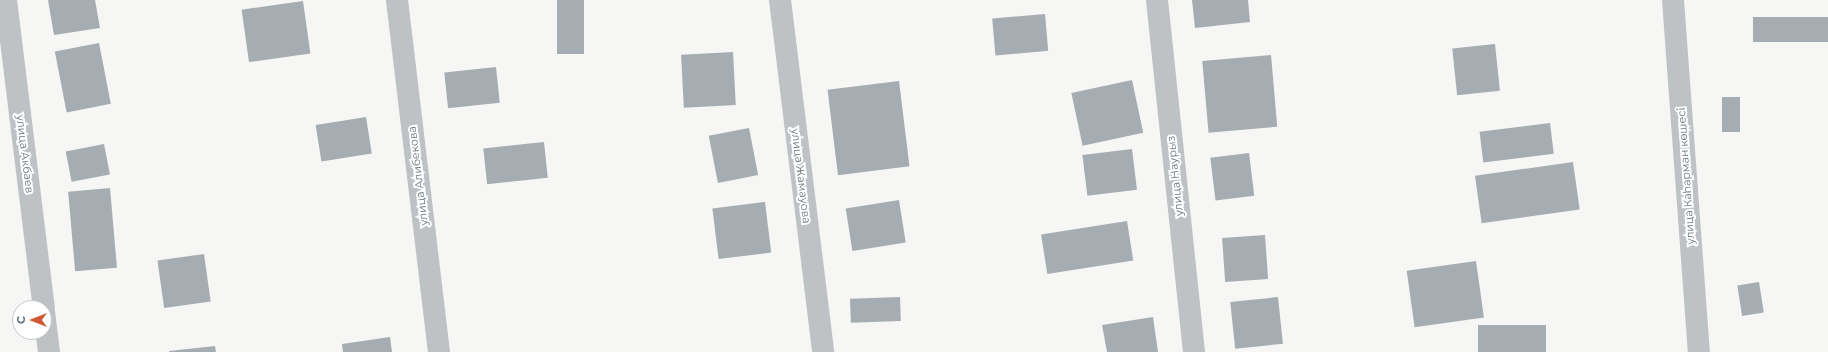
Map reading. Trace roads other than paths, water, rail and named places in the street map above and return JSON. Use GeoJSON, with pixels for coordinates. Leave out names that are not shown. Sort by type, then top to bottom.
{"type":"FeatureCollection","features":[{"type":"Feature","properties":{"kind":"street","name":"улица Акбаев"},"geometry":{"type":"LineString","coordinates":[[6,0],[43,300]]}},
{"type":"Feature","properties":{"kind":"street","name":"улица Алибекова"},"geometry":{"type":"LineString","coordinates":[[397,0],[439,352]]}},
{"type":"Feature","properties":{"kind":"street","name":"улица Жамауова"},"geometry":{"type":"LineString","coordinates":[[780,0],[823,352]]}},
{"type":"Feature","properties":{"kind":"street","name":"улица Наурыз"},"geometry":{"type":"LineString","coordinates":[[1157,0],[1194,352]]}},
{"type":"Feature","properties":{"kind":"street","name":"улица Каһарман көшесі"},"geometry":{"type":"LineString","coordinates":[[1672,0],[1699,352]]}},
{"type":"Feature","properties":{"kind":"street"},"geometry":{"type":"LineString","coordinates":[[48,340],[49,352]]}}]}
